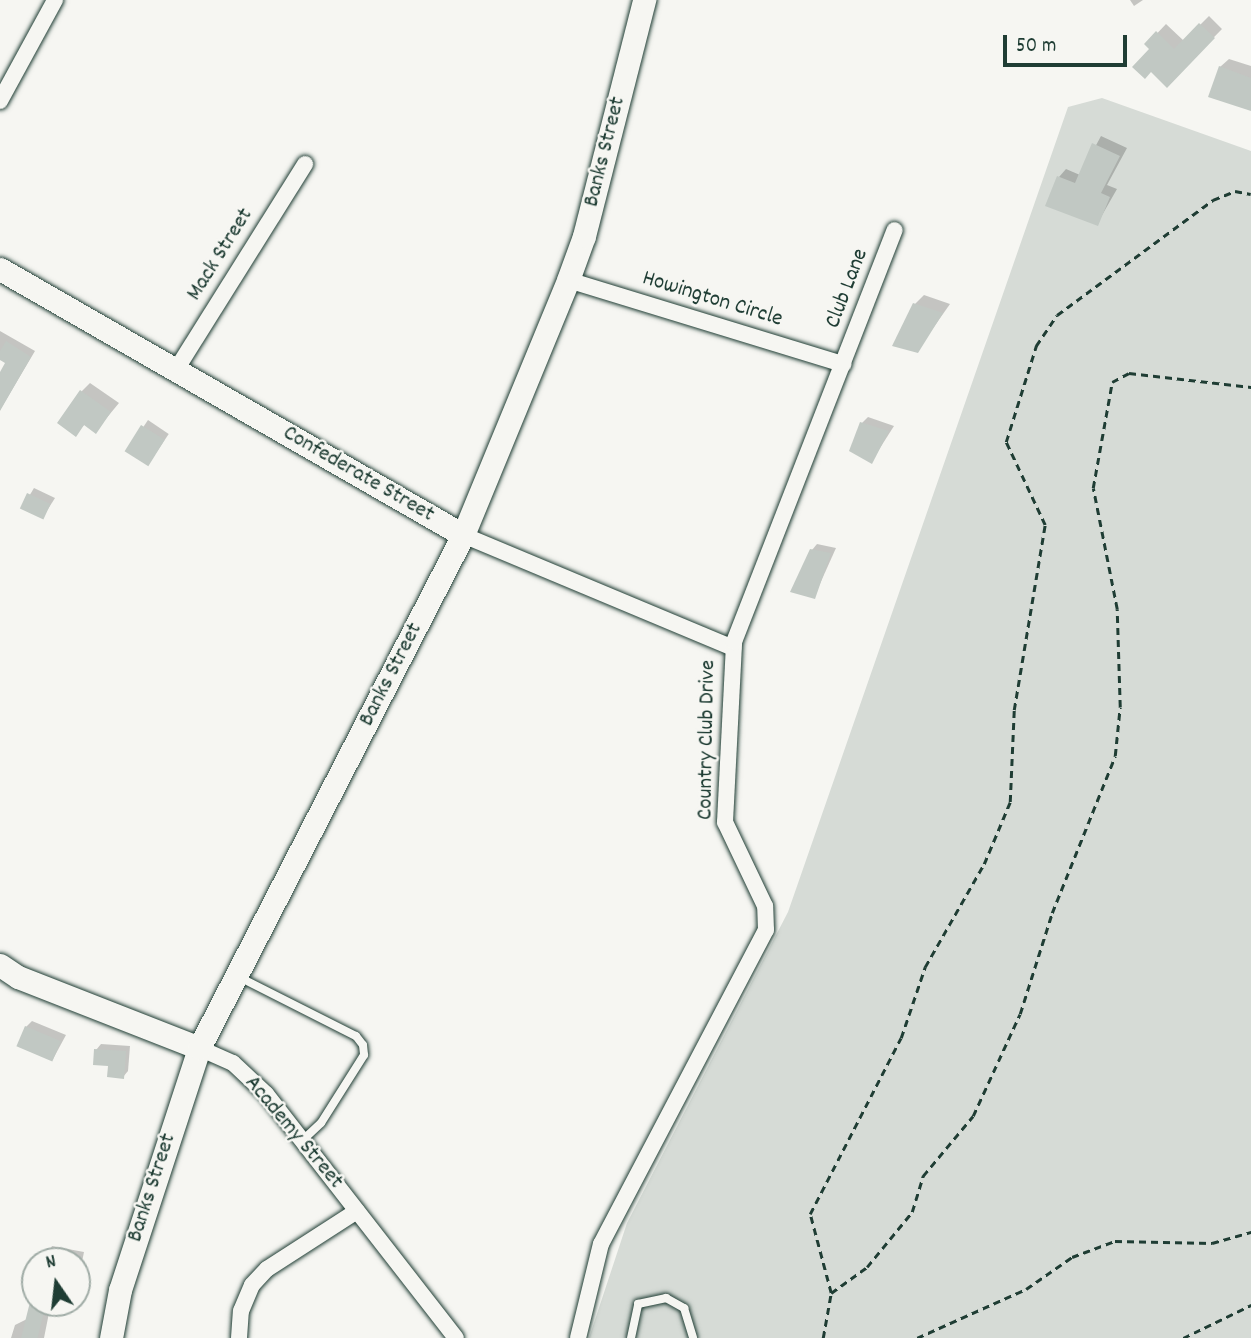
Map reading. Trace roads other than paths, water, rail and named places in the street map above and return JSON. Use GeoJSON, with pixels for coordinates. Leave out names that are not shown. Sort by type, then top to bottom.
{"type":"FeatureCollection","features":[{"type":"Feature","properties":{"kind":"street"},"geometry":{"type":"LineString","coordinates":[[0,101],[55,0]]}},
{"type":"Feature","properties":{"kind":"street","name":"Banks Street"},"geometry":{"type":"LineString","coordinates":[[111,1338],[120,1290],[199,1048],[463,535],[568,280],[584,236],[644,0]]}},
{"type":"Feature","properties":{"kind":"street","name":"Mack Street"},"geometry":{"type":"LineString","coordinates":[[176,370],[305,164]]}},
{"type":"Feature","properties":{"kind":"street","name":"Club Lane"},"geometry":{"type":"LineString","coordinates":[[843,364],[895,230]]}},
{"type":"Feature","properties":{"kind":"street","name":"Confederate Street"},"geometry":{"type":"LineString","coordinates":[[0,269],[463,535],[733,648]]}},
{"type":"Feature","properties":{"kind":"street","name":"Howington Circle"},"geometry":{"type":"LineString","coordinates":[[568,280],[843,364]]}},
{"type":"Feature","properties":{"kind":"street","name":"Country Club Drive"},"geometry":{"type":"LineString","coordinates":[[578,1338],[601,1244],[766,930],[765,906],[725,822],[733,648],[843,364]]}},
{"type":"Feature","properties":{"kind":"street","name":"Academy Street"},"geometry":{"type":"LineString","coordinates":[[0,965],[18,977],[233,1063],[266,1094],[456,1338]]}},
{"type":"Feature","properties":{"kind":"street"},"geometry":{"type":"LineString","coordinates":[[239,1338],[241,1311],[252,1285],[267,1269],[356,1211]]}},
{"type":"Feature","properties":{"kind":"lane"},"geometry":{"type":"LineString","coordinates":[[237,976],[356,1036],[363,1045],[364,1055],[321,1123],[302,1141]]}},
{"type":"Feature","properties":{"kind":"lane"},"geometry":{"type":"LineString","coordinates":[[631,1338],[638,1304],[666,1298],[684,1308],[693,1338]]}}]}
